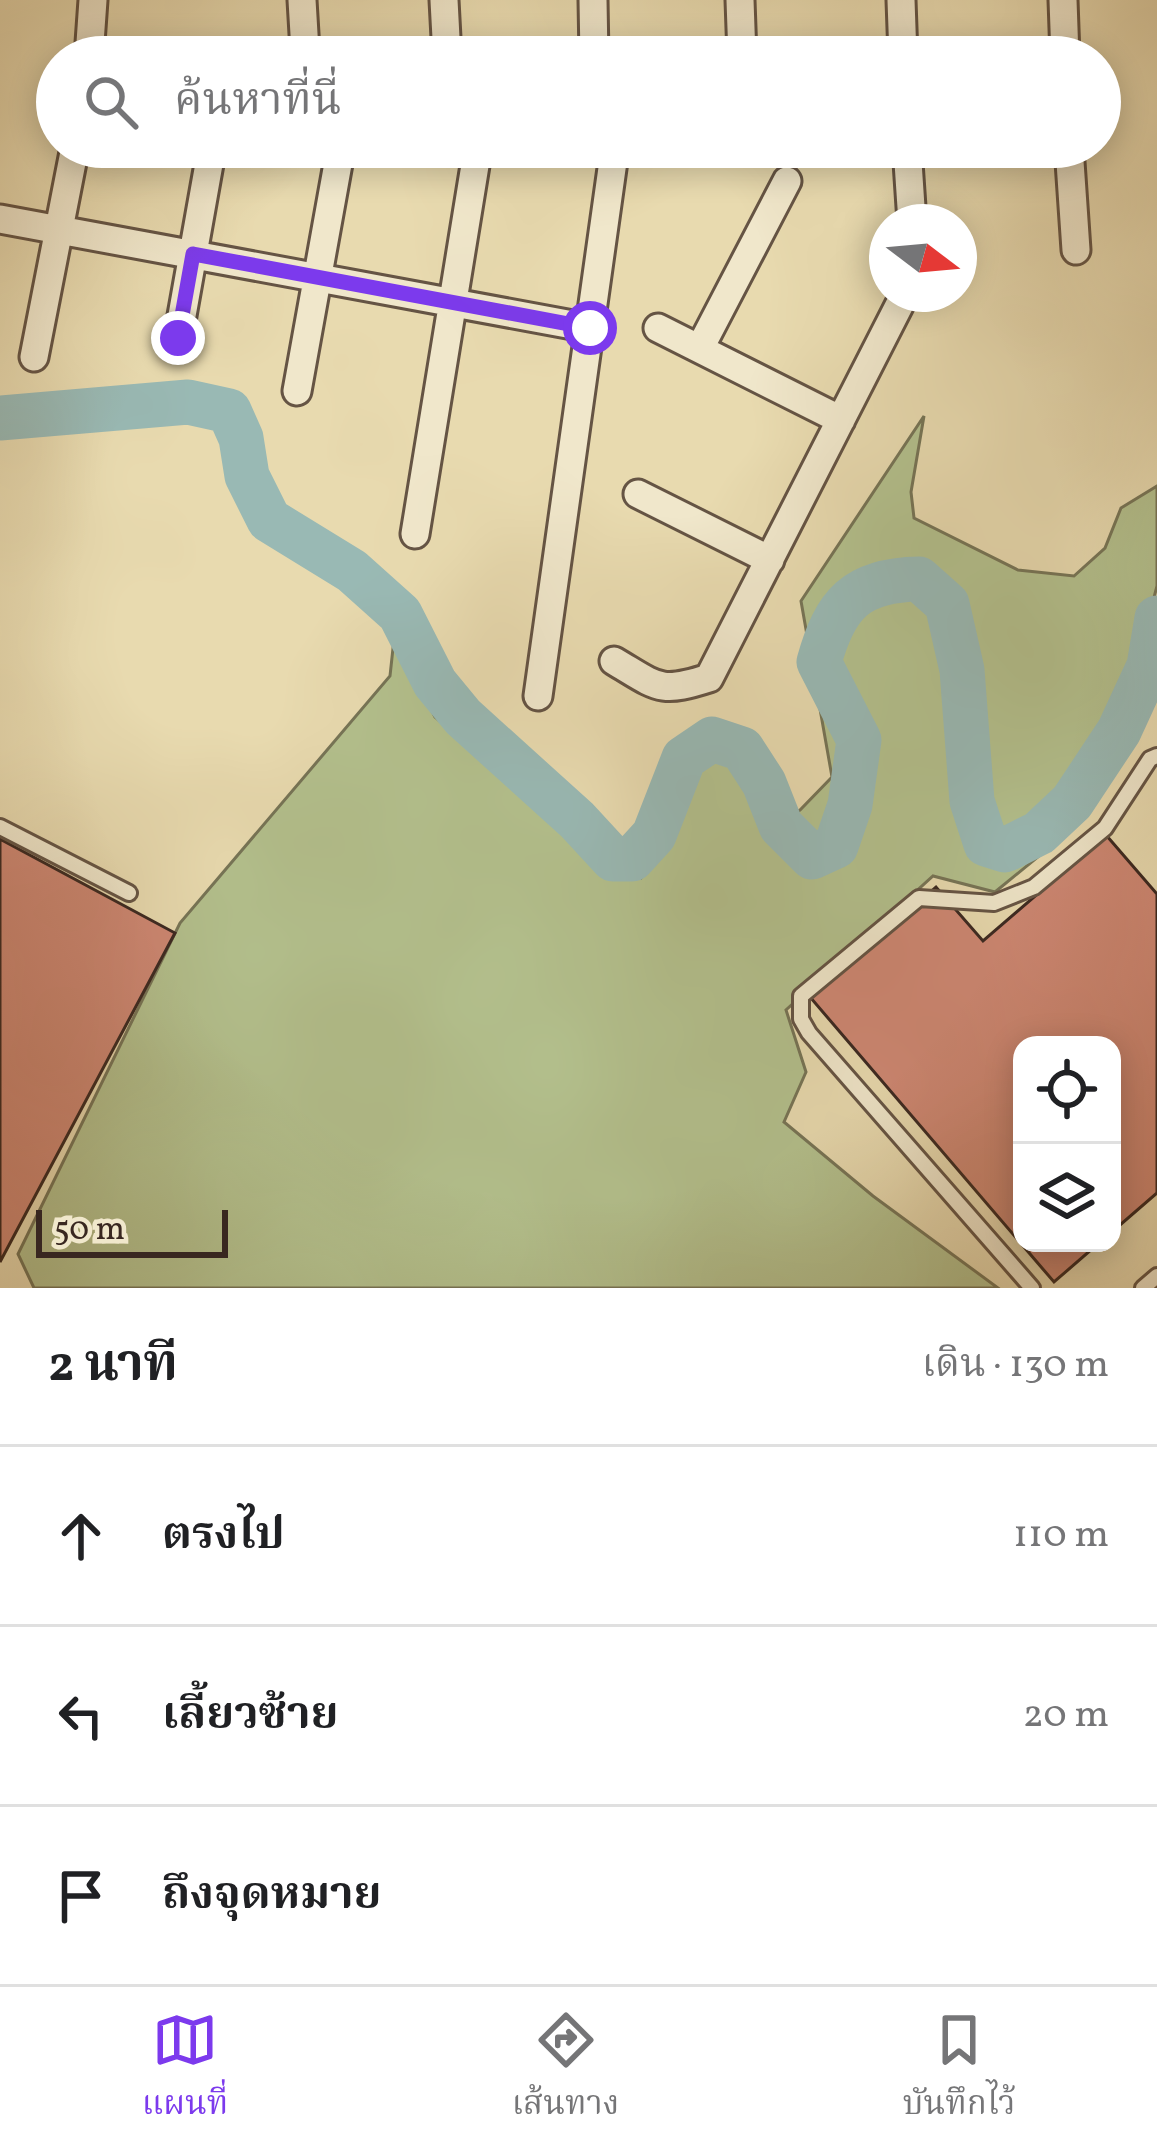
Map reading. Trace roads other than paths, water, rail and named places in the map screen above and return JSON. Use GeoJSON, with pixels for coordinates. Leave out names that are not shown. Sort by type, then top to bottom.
{"type":"FeatureCollection","features":[{"type":"Feature","properties":{"kind":"street"},"geometry":{"type":"LineString","coordinates":[[90,36],[93,0]]}},
{"type":"Feature","properties":{"kind":"street"},"geometry":{"type":"LineString","coordinates":[[302,0],[304,36]]}},
{"type":"Feature","properties":{"kind":"street"},"geometry":{"type":"LineString","coordinates":[[444,0],[446,36]]}},
{"type":"Feature","properties":{"kind":"street"},"geometry":{"type":"LineString","coordinates":[[593,0],[594,36]]}},
{"type":"Feature","properties":{"kind":"street"},"geometry":{"type":"LineString","coordinates":[[740,0],[741,36]]}},
{"type":"Feature","properties":{"kind":"street"},"geometry":{"type":"LineString","coordinates":[[901,0],[902,36]]}},
{"type":"Feature","properties":{"kind":"street"},"geometry":{"type":"LineString","coordinates":[[1063,0],[1064,36]]}},
{"type":"Feature","properties":{"kind":"street"},"geometry":{"type":"LineString","coordinates":[[34,357],[71,168]]}},
{"type":"Feature","properties":{"kind":"street"},"geometry":{"type":"LineString","coordinates":[[178,338],[208,168]]}},
{"type":"Feature","properties":{"kind":"street"},"geometry":{"type":"LineString","coordinates":[[297,391],[337,168]]}},
{"type":"Feature","properties":{"kind":"street"},"geometry":{"type":"LineString","coordinates":[[415,534],[475,168]]}},
{"type":"Feature","properties":{"kind":"street"},"geometry":{"type":"LineString","coordinates":[[538,696],[612,168]]}},
{"type":"Feature","properties":{"kind":"street"},"geometry":{"type":"LineString","coordinates":[[909,168],[912,204]]}},
{"type":"Feature","properties":{"kind":"street"},"geometry":{"type":"LineString","coordinates":[[1071,168],[1076,250]]}},
{"type":"Feature","properties":{"kind":"street"},"geometry":{"type":"LineString","coordinates":[[700,348],[787,181]]}},
{"type":"Feature","properties":{"kind":"street"},"geometry":{"type":"LineString","coordinates":[[0,219],[590,328]]}},
{"type":"Feature","properties":{"kind":"street"},"geometry":{"type":"LineString","coordinates":[[614,661],[659,688],[678,688],[709,678],[896,312]]}},
{"type":"Feature","properties":{"kind":"street"},"geometry":{"type":"LineString","coordinates":[[658,328],[841,420]]}},
{"type":"Feature","properties":{"kind":"street"},"geometry":{"type":"LineString","coordinates":[[638,494],[770,560]]}},
{"type":"Feature","properties":{"kind":"lane"},"geometry":{"type":"LineString","coordinates":[[1032,1288],[809,1034],[801,1019],[801,996],[920,898],[994,903],[1034,887],[1105,828],[1150,759],[1157,756]]}},
{"type":"Feature","properties":{"kind":"lane"},"geometry":{"type":"LineString","coordinates":[[0,827],[130,893]]}},
{"type":"Feature","properties":{"kind":"lane"},"geometry":{"type":"LineString","coordinates":[[1143,1288],[1157,1276]]}},
{"type":"Feature","properties":{"kind":"waterway"},"geometry":{"type":"LineString","coordinates":[[0,418],[188,402],[229,411],[241,438],[247,476],[269,520],[352,571],[400,614],[435,683],[463,717],[613,859],[632,859],[654,835],[684,758],[712,739],[742,749],[764,783],[781,826],[812,857],[836,846],[850,805],[859,740],[819,662],[825,642],[841,611],[864,590],[919,579],[947,604],[962,670],[972,801],[986,844],[1005,850],[1039,833],[1072,802],[1119,731],[1149,666],[1157,618]]}}]}
